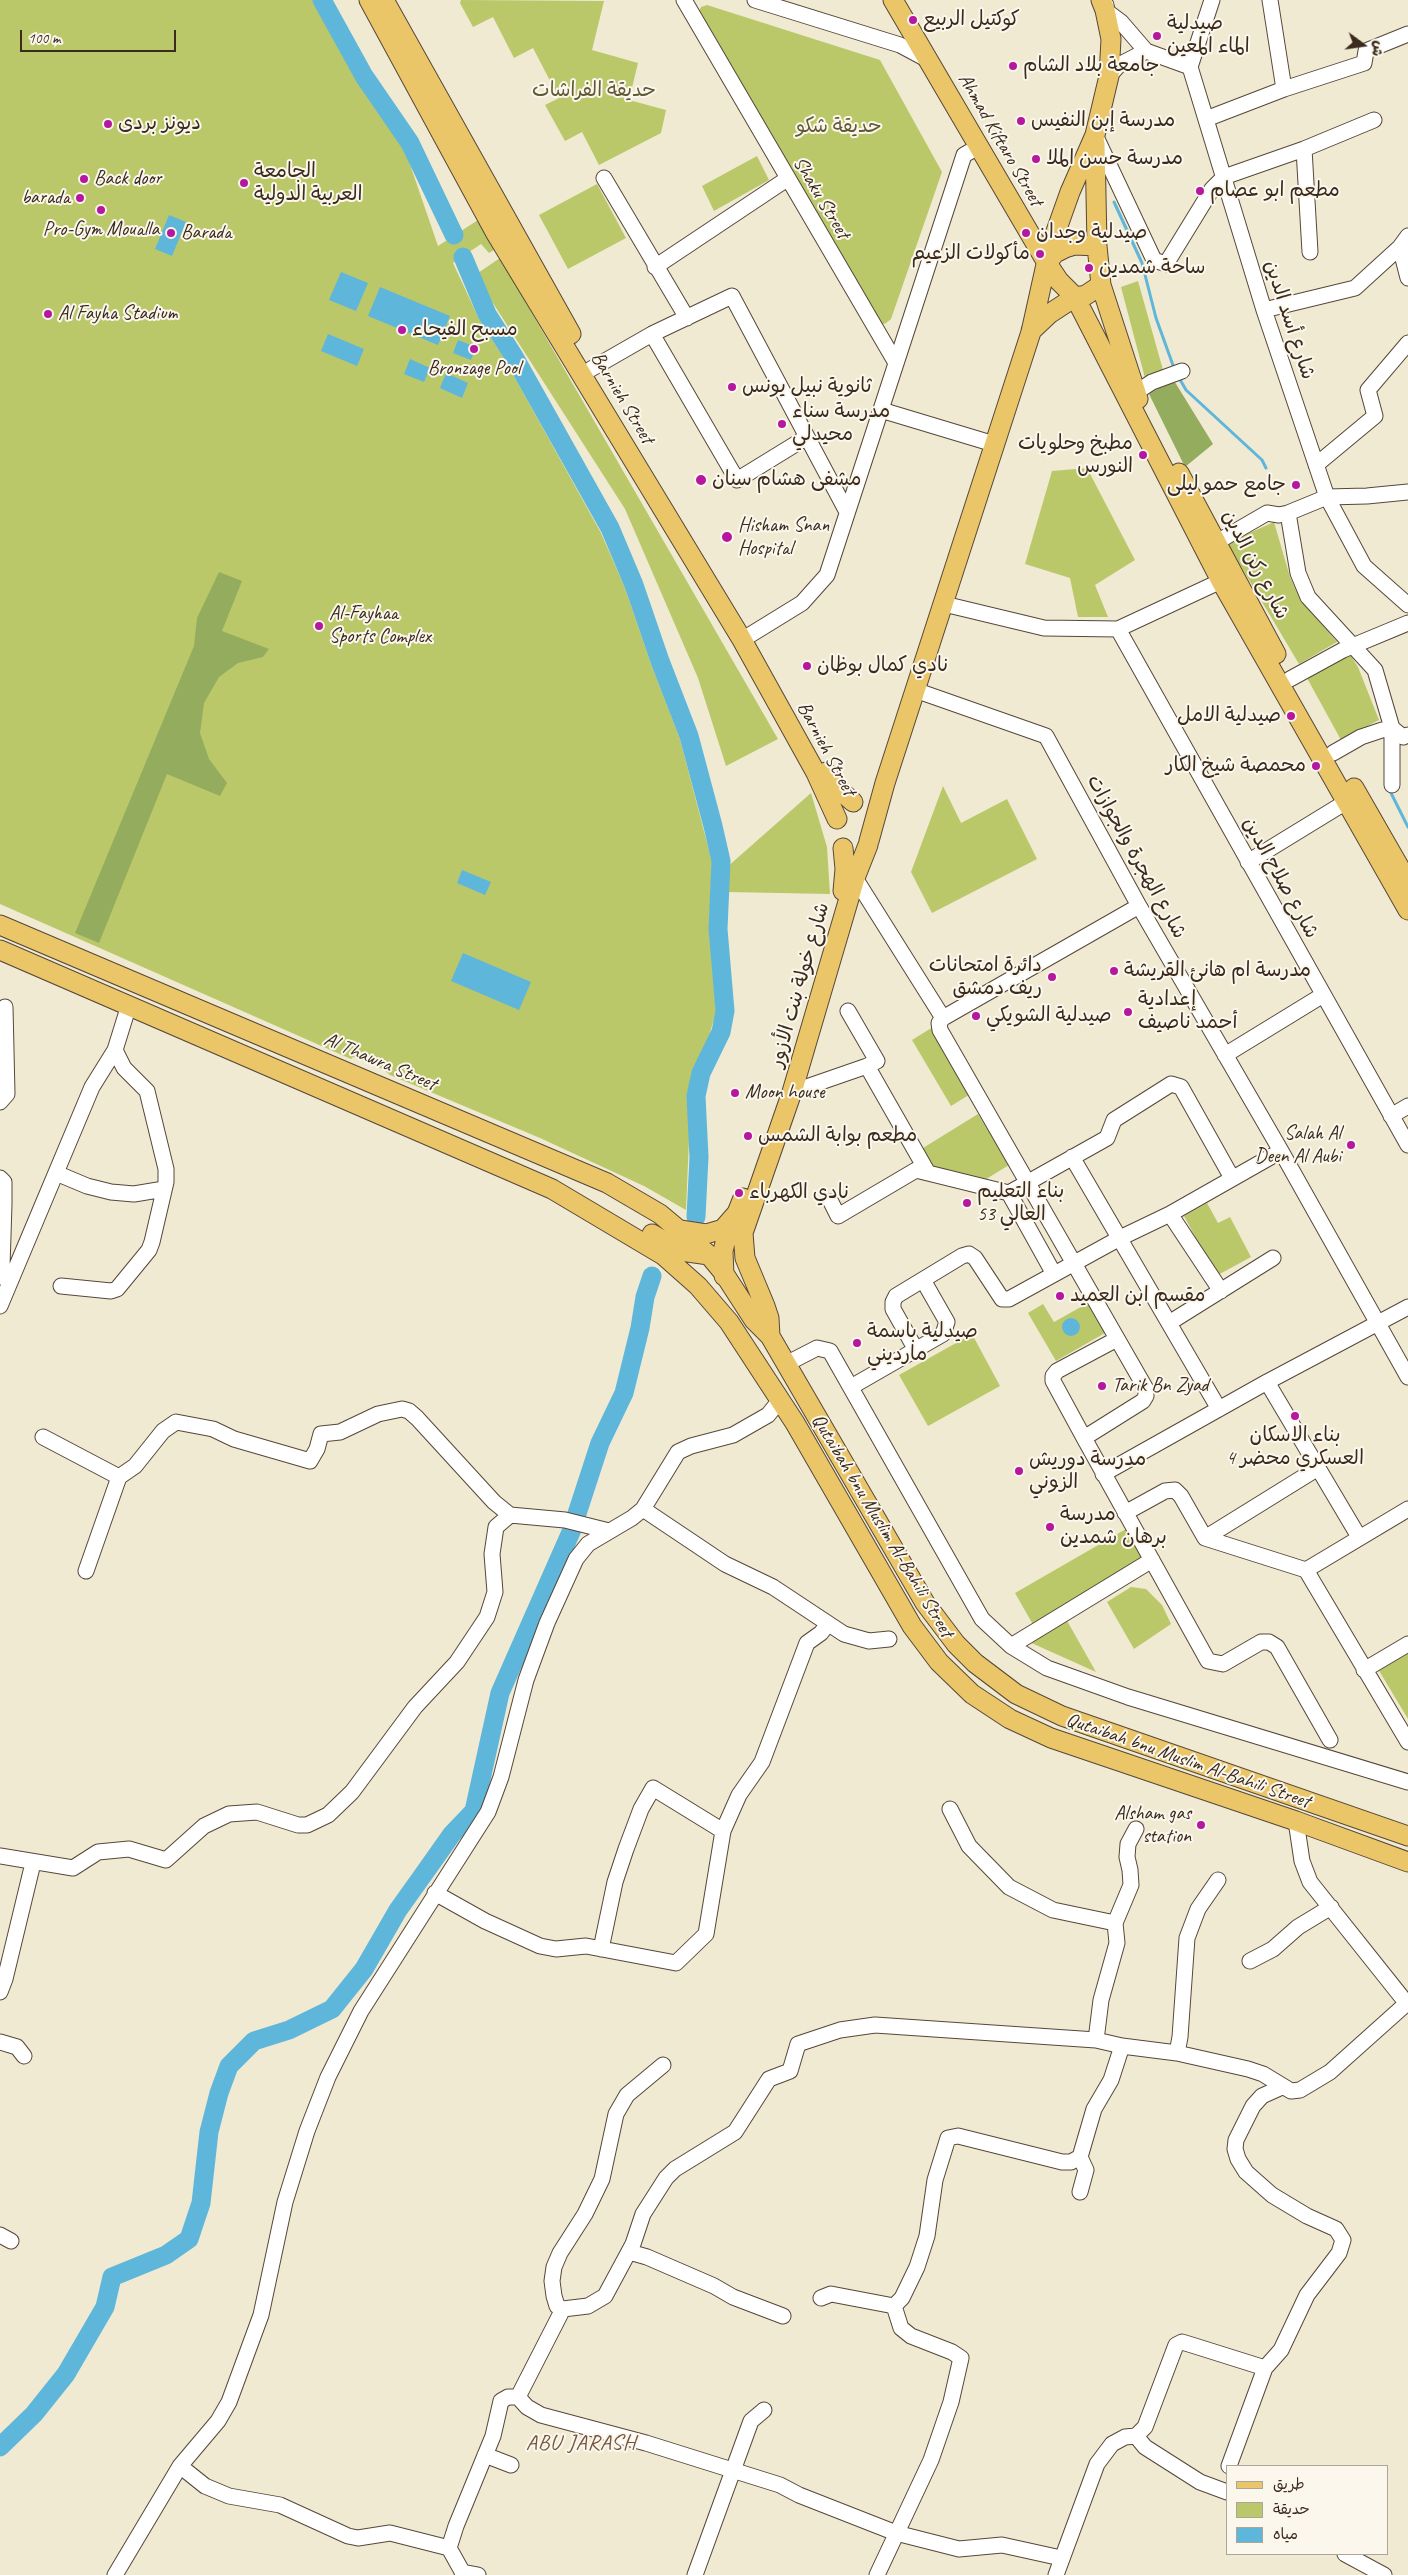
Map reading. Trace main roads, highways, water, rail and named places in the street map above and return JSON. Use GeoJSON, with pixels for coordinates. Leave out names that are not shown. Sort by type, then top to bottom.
{"type":"FeatureCollection","features":[{"type":"Feature","properties":{"kind":"main road","name":"Barnieh Street"},"geometry":{"type":"LineString","coordinates":[[368,0],[495,232],[741,638],[816,773],[837,819]]}},
{"type":"Feature","properties":{"kind":"main road","name":"Barnieh Street"},"geometry":{"type":"LineString","coordinates":[[384,0],[590,369],[750,635],[829,778],[855,803]]}},
{"type":"Feature","properties":{"kind":"main road","name":"Ahmad Kiftaro Street"},"geometry":{"type":"LineString","coordinates":[[893,0],[1047,263],[1059,281],[1075,297]]}},
{"type":"Feature","properties":{"kind":"main road"},"geometry":{"type":"LineString","coordinates":[[1095,135],[1109,76],[1111,40],[1104,3]]}},
{"type":"Feature","properties":{"kind":"main road","name":"شارع ركن الدين"},"geometry":{"type":"LineString","coordinates":[[1095,135],[1101,285],[1135,393],[1290,679],[1408,882]]}},
{"type":"Feature","properties":{"kind":"main road","name":"شارع خولة بنت الأزور"},"geometry":{"type":"LineString","coordinates":[[736,1228],[792,1092],[855,878],[868,843],[885,783],[1031,332],[1049,251],[1070,192],[1095,135]]}},
{"type":"Feature","properties":{"kind":"main road"},"geometry":{"type":"LineString","coordinates":[[1047,263],[1055,252],[1065,248],[1081,245],[1098,246]]}},
{"type":"Feature","properties":{"kind":"main road"},"geometry":{"type":"LineString","coordinates":[[1031,332],[1049,314],[1075,297],[1086,295],[1101,285]]}},
{"type":"Feature","properties":{"kind":"main road","name":"شارع ركن الدين"},"geometry":{"type":"LineString","coordinates":[[1075,297],[1221,581],[1408,910]]}},
{"type":"Feature","properties":{"kind":"main road"},"geometry":{"type":"LineString","coordinates":[[855,803],[866,809],[869,815],[868,843],[856,853],[843,848],[837,819],[840,809],[872,794],[885,783]]}},
{"type":"Feature","properties":{"kind":"main road","name":"شارع خولة بنت الأزور"},"geometry":{"type":"LineString","coordinates":[[770,1336],[769,1318],[745,1258],[736,1228],[737,1213],[780,1092],[842,896],[845,877],[843,848]]}},
{"type":"Feature","properties":{"kind":"main road","name":"Al Thawra Street"},"geometry":{"type":"LineString","coordinates":[[0,925],[607,1182],[660,1214],[678,1230],[716,1253]]}},
{"type":"Feature","properties":{"kind":"main road"},"geometry":{"type":"LineString","coordinates":[[0,950],[552,1189],[620,1214],[681,1251],[690,1254],[716,1253],[736,1228]]}},
{"type":"Feature","properties":{"kind":"main road","name":"Qutaibah bnu Muslim Al-Bahili Street"},"geometry":{"type":"LineString","coordinates":[[552,1189],[663,1255],[698,1286],[729,1322],[814,1456],[912,1626],[939,1662],[972,1694],[1010,1719],[1051,1738],[1296,1821],[1408,1862]]}},
{"type":"Feature","properties":{"kind":"main road"},"geometry":{"type":"LineString","coordinates":[[678,1230],[706,1234],[736,1228]]}},
{"type":"Feature","properties":{"kind":"main road"},"geometry":{"type":"LineString","coordinates":[[716,1253],[731,1302],[798,1416],[814,1456]]}},
{"type":"Feature","properties":{"kind":"main road","name":"Qutaibah bnu Muslim Al-Bahili Street"},"geometry":{"type":"LineString","coordinates":[[723,1272],[754,1320],[770,1336],[925,1603],[956,1644],[994,1679],[1016,1694],[1062,1716],[1408,1836]]}},
{"type":"Feature","properties":{"kind":"water"},"geometry":{"type":"Polygon","coordinates":[[[169,215],[186,222],[172,256],[155,249],[169,215]]]}},
{"type":"Feature","properties":{"kind":"water"},"geometry":{"type":"Polygon","coordinates":[[[341,272],[368,283],[356,311],[329,300],[341,272]]]}},
{"type":"Feature","properties":{"kind":"water"},"geometry":{"type":"Polygon","coordinates":[[[380,287],[450,316],[438,345],[368,316],[380,287]]]}},
{"type":"Feature","properties":{"kind":"water"},"geometry":{"type":"Polygon","coordinates":[[[328,334],[364,349],[357,366],[321,351],[328,334]]]}},
{"type":"Feature","properties":{"kind":"water"},"geometry":{"type":"Polygon","coordinates":[[[458,340],[476,347],[471,360],[453,353],[458,340]]]}},
{"type":"Feature","properties":{"kind":"water"},"geometry":{"type":"Polygon","coordinates":[[[410,359],[430,368],[424,382],[404,374],[410,359]]]}},
{"type":"Feature","properties":{"kind":"water"},"geometry":{"type":"Polygon","coordinates":[[[446,373],[468,383],[462,398],[440,388],[446,373]]]}},
{"type":"Feature","properties":{"kind":"water"},"geometry":{"type":"Polygon","coordinates":[[[462,870],[491,882],[485,895],[457,883],[462,870]]]}},
{"type":"Feature","properties":{"kind":"water"},"geometry":{"type":"Polygon","coordinates":[[[463,953],[531,982],[519,1010],[451,981],[463,953]]]}},
{"type":"Feature","properties":{"kind":"water"},"geometry":{"type":"Polygon","coordinates":[[[1071,1318],[1079,1323],[1080,1327],[1075,1335],[1071,1336],[1063,1331],[1062,1327],[1067,1319],[1071,1318]]]}},
{"type":"Feature","properties":{"kind":"waterway"},"geometry":{"type":"LineString","coordinates":[[322,0],[364,76],[410,143],[454,235]]}},
{"type":"Feature","properties":{"kind":"waterway"},"geometry":{"type":"LineString","coordinates":[[1114,202],[1142,263],[1156,318],[1174,368]]}},
{"type":"Feature","properties":{"kind":"waterway"},"geometry":{"type":"LineString","coordinates":[[463,257],[487,314],[513,355],[610,528],[634,585],[660,661],[689,736],[713,826],[721,861],[718,929],[725,1011],[721,1032],[701,1073],[696,1096],[699,1157],[696,1217]]}},
{"type":"Feature","properties":{"kind":"waterway"},"geometry":{"type":"LineString","coordinates":[[1178,376],[1186,390],[1262,460],[1266,468]]}},
{"type":"Feature","properties":{"kind":"waterway"},"geometry":{"type":"LineString","coordinates":[[1389,789],[1408,827]]}},
{"type":"Feature","properties":{"kind":"waterway"},"geometry":{"type":"LineString","coordinates":[[0,2447],[34,2414],[66,2374],[105,2307],[112,2277],[166,2255],[189,2239],[201,2203],[209,2132],[219,2093],[229,2066],[254,2041],[289,2030],[332,2009],[364,1969],[398,1910],[452,1834],[474,1811],[500,1693],[571,1532],[600,1443],[624,1393],[640,1328],[645,1297],[652,1276]]}},
{"type":"Feature","properties":{"kind":"place","name":"كوكتيل الربيع"},"geometry":{"type":"Point","coordinates":[913,20]}},
{"type":"Feature","properties":{"kind":"place","name":"صيدلية الماء المعين"},"geometry":{"type":"Point","coordinates":[1157,36]}},
{"type":"Feature","properties":{"kind":"place","name":"جامعة بلاد الشام"},"geometry":{"type":"Point","coordinates":[1013,66]}},
{"type":"Feature","properties":{"kind":"place","name":"مدرسة إبن النفيس"},"geometry":{"type":"Point","coordinates":[1021,121]}},
{"type":"Feature","properties":{"kind":"place","name":"ديونز بردى"},"geometry":{"type":"Point","coordinates":[108,124]}},
{"type":"Feature","properties":{"kind":"place","name":"مدرسة حسن الملا"},"geometry":{"type":"Point","coordinates":[1036,159]}},
{"type":"Feature","properties":{"kind":"place","name":"Back door"},"geometry":{"type":"Point","coordinates":[84,179]}},
{"type":"Feature","properties":{"kind":"place","name":"الجامعة العربية الدولية"},"geometry":{"type":"Point","coordinates":[244,183]}},
{"type":"Feature","properties":{"kind":"place","name":"مطعم ابو عصام"},"geometry":{"type":"Point","coordinates":[1200,191]}},
{"type":"Feature","properties":{"kind":"place","name":"barada"},"geometry":{"type":"Point","coordinates":[80,198]}},
{"type":"Feature","properties":{"kind":"place","name":"Pro-Gym Moualla"},"geometry":{"type":"Point","coordinates":[101,210]}},
{"type":"Feature","properties":{"kind":"place","name":"Barada"},"geometry":{"type":"Point","coordinates":[171,233]}},
{"type":"Feature","properties":{"kind":"place","name":"صيدلية وجدان"},"geometry":{"type":"Point","coordinates":[1026,233]}},
{"type":"Feature","properties":{"kind":"place","name":"مأكولات الزعيم"},"geometry":{"type":"Point","coordinates":[1040,254]}},
{"type":"Feature","properties":{"kind":"place","name":"ساحة شمدين"},"geometry":{"type":"Point","coordinates":[1089,268]}},
{"type":"Feature","properties":{"kind":"place","name":"Al Fayha Stadium"},"geometry":{"type":"Point","coordinates":[48,314]}},
{"type":"Feature","properties":{"kind":"place","name":"مسبح الفيحاء"},"geometry":{"type":"Point","coordinates":[402,330]}},
{"type":"Feature","properties":{"kind":"place","name":"Bronzage Pool"},"geometry":{"type":"Point","coordinates":[474,349]}},
{"type":"Feature","properties":{"kind":"place","name":"ثانوية نبيل يونس"},"geometry":{"type":"Point","coordinates":[732,387]}},
{"type":"Feature","properties":{"kind":"place","name":"مدرسة سناء محيدلي"},"geometry":{"type":"Point","coordinates":[782,424]}},
{"type":"Feature","properties":{"kind":"place","name":"مطبخ وحلويات النورس"},"geometry":{"type":"Point","coordinates":[1143,455]}},
{"type":"Feature","properties":{"kind":"place","name":"مشفى هشام سنان"},"geometry":{"type":"Point","coordinates":[701,480]}},
{"type":"Feature","properties":{"kind":"place","name":"جامع حمو ليلى"},"geometry":{"type":"Point","coordinates":[1296,485]}},
{"type":"Feature","properties":{"kind":"place","name":"Hisham Snan Hospital"},"geometry":{"type":"Point","coordinates":[727,537]}},
{"type":"Feature","properties":{"kind":"place","name":"Al-Fayhaa Sports Complex"},"geometry":{"type":"Point","coordinates":[319,626]}},
{"type":"Feature","properties":{"kind":"place","name":"نادي كمال بوظان"},"geometry":{"type":"Point","coordinates":[807,666]}},
{"type":"Feature","properties":{"kind":"place","name":"صيدلية الامل"},"geometry":{"type":"Point","coordinates":[1291,716]}},
{"type":"Feature","properties":{"kind":"place","name":"محمصة شيخ الكار"},"geometry":{"type":"Point","coordinates":[1316,766]}},
{"type":"Feature","properties":{"kind":"place","name":"مدرسة ام هانئ القريشة"},"geometry":{"type":"Point","coordinates":[1114,971]}},
{"type":"Feature","properties":{"kind":"place","name":"دائرة امتحانات ريف دمشق"},"geometry":{"type":"Point","coordinates":[1052,977]}},
{"type":"Feature","properties":{"kind":"place","name":"إعدادية أحمد ناصيف"},"geometry":{"type":"Point","coordinates":[1128,1012]}},
{"type":"Feature","properties":{"kind":"place","name":"صيدلية الشويكي"},"geometry":{"type":"Point","coordinates":[976,1016]}},
{"type":"Feature","properties":{"kind":"place","name":"Moon house"},"geometry":{"type":"Point","coordinates":[735,1093]}},
{"type":"Feature","properties":{"kind":"place","name":"مطعم بوابة الشمس"},"geometry":{"type":"Point","coordinates":[748,1136]}},
{"type":"Feature","properties":{"kind":"place","name":"Salah Al Deen Al Aubi"},"geometry":{"type":"Point","coordinates":[1351,1145]}},
{"type":"Feature","properties":{"kind":"place","name":"نادي الكهرباء"},"geometry":{"type":"Point","coordinates":[739,1193]}},
{"type":"Feature","properties":{"kind":"place","name":"بناء التعليم العالي 53"},"geometry":{"type":"Point","coordinates":[967,1203]}},
{"type":"Feature","properties":{"kind":"place","name":"مقسم ابن العميد"},"geometry":{"type":"Point","coordinates":[1060,1296]}},
{"type":"Feature","properties":{"kind":"place","name":"صيدلية باسمة مارديني"},"geometry":{"type":"Point","coordinates":[857,1343]}},
{"type":"Feature","properties":{"kind":"place","name":"Tarik Bn Zyad"},"geometry":{"type":"Point","coordinates":[1102,1386]}},
{"type":"Feature","properties":{"kind":"place","name":"بناء الاسكان العسكري محضر 4"},"geometry":{"type":"Point","coordinates":[1295,1416]}},
{"type":"Feature","properties":{"kind":"place","name":"مدرسة دوريش الزوني"},"geometry":{"type":"Point","coordinates":[1019,1471]}},
{"type":"Feature","properties":{"kind":"place","name":"مدرسة برهان شمدين"},"geometry":{"type":"Point","coordinates":[1050,1527]}},
{"type":"Feature","properties":{"kind":"place","name":"Alsham gas station"},"geometry":{"type":"Point","coordinates":[1201,1825]}},
{"type":"Feature","properties":{"kind":"district","name":"ABU JARASH"},"geometry":{"type":"Point","coordinates":[581,2443]}},
{"type":"Feature","properties":{"kind":"park label","name":"حديقة الفراشات"},"geometry":{"type":"Point","coordinates":[594,91]}},
{"type":"Feature","properties":{"kind":"park label","name":"حديقة شكو"},"geometry":{"type":"Point","coordinates":[839,127]}}]}
